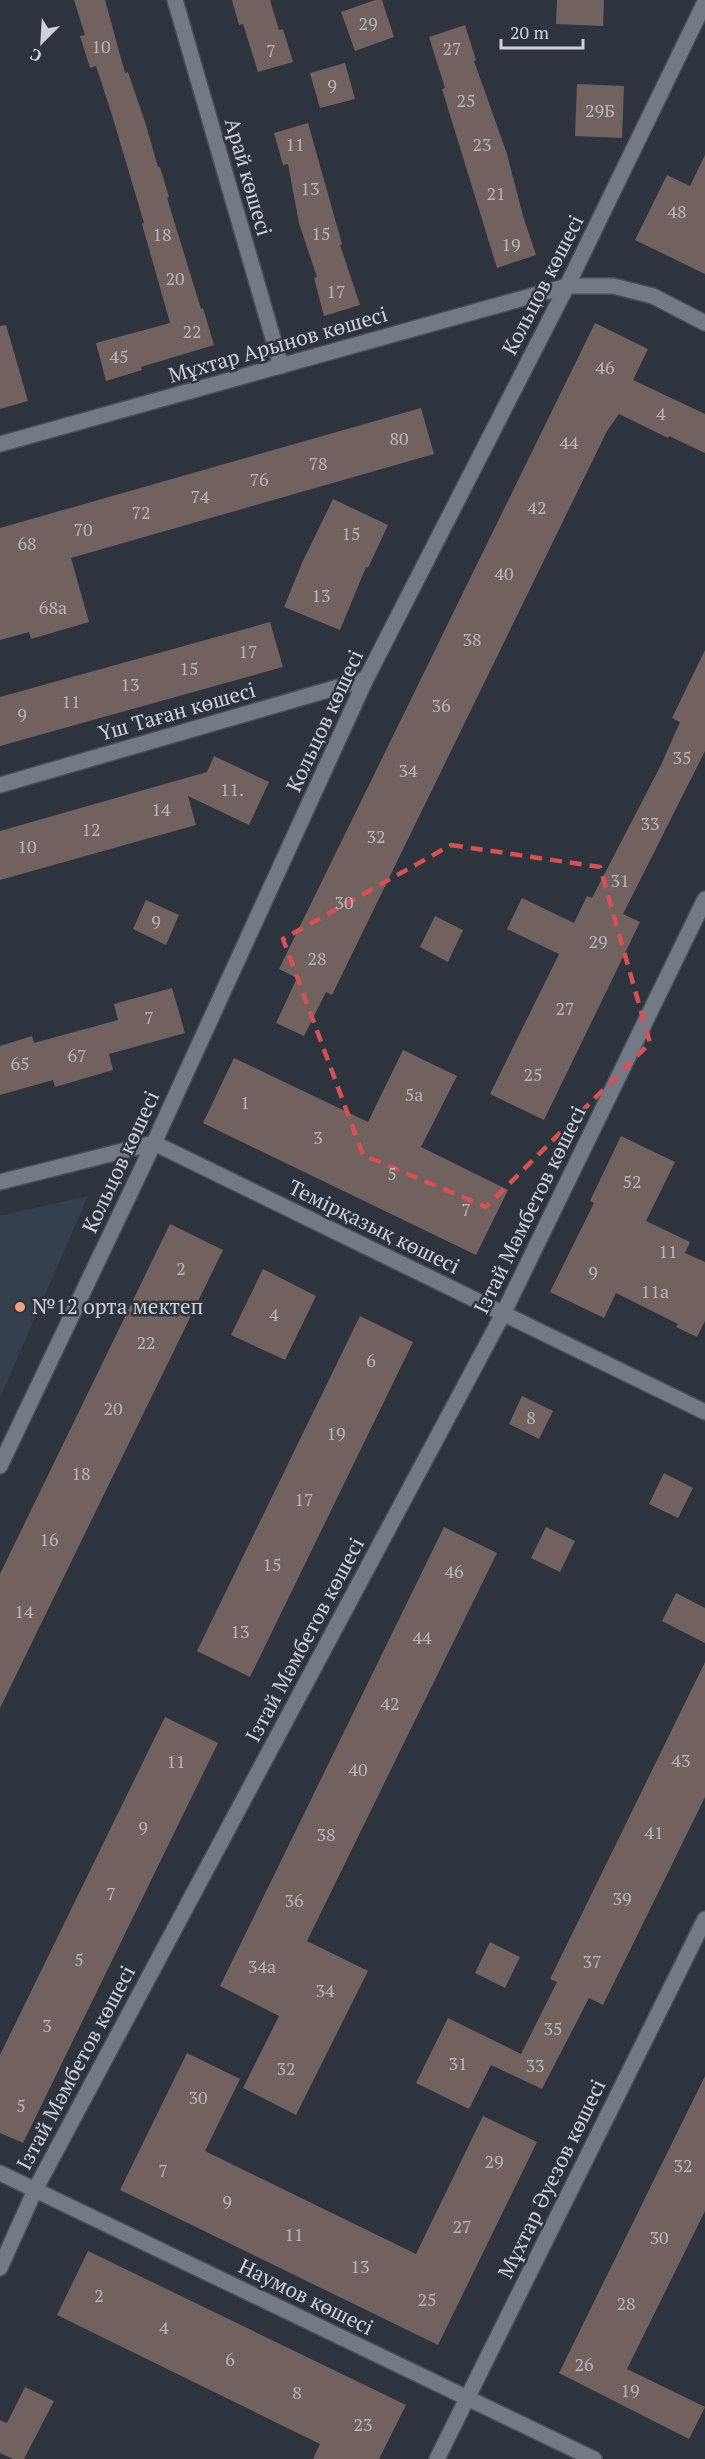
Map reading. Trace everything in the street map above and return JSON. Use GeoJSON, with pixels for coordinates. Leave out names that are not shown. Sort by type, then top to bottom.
{"type":"FeatureCollection","features":[{"type":"Feature","properties":{"kind":"street","name":"Арай көшесі"},"geometry":{"type":"LineString","coordinates":[[175,0],[281,366]]}},
{"type":"Feature","properties":{"kind":"street","name":"Кольцов көшесі"},"geometry":{"type":"LineString","coordinates":[[0,1466],[154,1143],[366,680],[567,286],[705,2]]}},
{"type":"Feature","properties":{"kind":"street","name":"Мұхтар Арынов көшесі"},"geometry":{"type":"LineString","coordinates":[[0,444],[567,286],[613,286],[653,296],[705,323]]}},
{"type":"Feature","properties":{"kind":"street","name":"Үш Таған көшесі"},"geometry":{"type":"LineString","coordinates":[[0,785],[366,680]]}},
{"type":"Feature","properties":{"kind":"street","name":"Ізтай Мәмбетов көшесі"},"geometry":{"type":"LineString","coordinates":[[0,2268],[35,2190],[503,1314],[705,899]]}},
{"type":"Feature","properties":{"kind":"street"},"geometry":{"type":"LineString","coordinates":[[0,1182],[154,1143]]}},
{"type":"Feature","properties":{"kind":"street","name":"Темірқазық көшесі"},"geometry":{"type":"LineString","coordinates":[[154,1143],[705,1412]]}},
{"type":"Feature","properties":{"kind":"street","name":"Мұхтар Әуезов көшесі"},"geometry":{"type":"LineString","coordinates":[[437,2459],[705,1919]]}},
{"type":"Feature","properties":{"kind":"street","name":"Наумов көшесі"},"geometry":{"type":"LineString","coordinates":[[0,2173],[594,2459]]}},
{"type":"Feature","properties":{"kind":"highlighted area"},"geometry":{"type":"Polygon","coordinates":[[[451,845],[600,867],[650,1043],[486,1207],[363,1155],[283,939],[451,845]]]}},
{"type":"Feature","properties":{"kind":"shaded area","name":"№12 орта мектеп"},"geometry":{"type":"Polygon","coordinates":[[[88,1196],[0,1398],[0,1216],[88,1196]]]}},
{"type":"Feature","properties":{"kind":"building"},"geometry":{"type":"Polygon","coordinates":[[[74,0],[105,0],[125,73],[128,72],[158,167],[160,167],[169,197],[167,198],[214,345],[141,367],[142,370],[106,381],[96,343],[170,323],[142,224],[144,223],[112,115],[96,66],[90,68],[80,36],[85,35],[74,0]]]}},
{"type":"Feature","properties":{"kind":"building"},"geometry":{"type":"Polygon","coordinates":[[[232,0],[270,0],[279,30],[283,29],[293,62],[258,72],[243,24],[239,25],[232,0]]]}},
{"type":"Feature","properties":{"kind":"building"},"geometry":{"type":"Polygon","coordinates":[[[375,0],[382,0],[394,37],[355,51],[341,12],[375,0]]]}},
{"type":"Feature","properties":{"kind":"building"},"geometry":{"type":"Polygon","coordinates":[[[557,0],[604,0],[603,26],[556,24],[557,0]]]}},
{"type":"Feature","properties":{"kind":"building"},"geometry":{"type":"Polygon","coordinates":[[[465,25],[476,60],[474,61],[507,154],[536,255],[497,268],[442,89],[445,88],[429,37],[465,25]]]}},
{"type":"Feature","properties":{"kind":"building"},"geometry":{"type":"Polygon","coordinates":[[[345,63],[355,99],[320,108],[310,73],[345,63]]]}},
{"type":"Feature","properties":{"kind":"building"},"geometry":{"type":"Polygon","coordinates":[[[577,84],[624,86],[622,138],[575,136],[577,84]]]}},
{"type":"Feature","properties":{"kind":"building"},"geometry":{"type":"Polygon","coordinates":[[[308,123],[342,244],[340,245],[360,305],[324,316],[314,278],[317,277],[299,223],[288,164],[283,165],[274,133],[308,123]]]}},
{"type":"Feature","properties":{"kind":"building"},"geometry":{"type":"Polygon","coordinates":[[[705,155],[705,274],[635,240],[667,175],[690,186],[705,155]]]}},
{"type":"Feature","properties":{"kind":"building"},"geometry":{"type":"Polygon","coordinates":[[[595,323],[648,349],[633,380],[705,414],[705,453],[619,414],[607,431],[332,995],[326,992],[304,1036],[276,1023],[297,978],[279,969],[595,323]]]}},
{"type":"Feature","properties":{"kind":"building"},"geometry":{"type":"Polygon","coordinates":[[[6,325],[28,401],[0,409],[0,326],[6,325]]]}},
{"type":"Feature","properties":{"kind":"building"},"geometry":{"type":"Polygon","coordinates":[[[421,408],[434,454],[71,558],[89,622],[31,639],[29,632],[0,640],[0,528],[421,408]]]}},
{"type":"Feature","properties":{"kind":"building"},"geometry":{"type":"Polygon","coordinates":[[[333,499],[388,525],[368,568],[366,567],[340,630],[284,607],[333,499]]]}},
{"type":"Feature","properties":{"kind":"building"},"geometry":{"type":"Polygon","coordinates":[[[270,622],[283,667],[0,746],[0,697],[270,622]]]}},
{"type":"Feature","properties":{"kind":"building"},"geometry":{"type":"Polygon","coordinates":[[[705,650],[705,751],[623,914],[640,922],[544,1120],[490,1094],[559,954],[507,929],[522,898],[574,923],[587,896],[592,898],[661,765],[680,722],[672,718],[705,650]]]}},
{"type":"Feature","properties":{"kind":"building"},"geometry":{"type":"Polygon","coordinates":[[[214,756],[269,782],[249,825],[188,796],[196,825],[0,880],[0,831],[207,772],[214,756]]]}},
{"type":"Feature","properties":{"kind":"building"},"geometry":{"type":"Polygon","coordinates":[[[146,900],[179,915],[166,945],[133,929],[146,900]]]}},
{"type":"Feature","properties":{"kind":"building"},"geometry":{"type":"Polygon","coordinates":[[[435,916],[463,930],[448,962],[420,947],[435,916]]]}},
{"type":"Feature","properties":{"kind":"building"},"geometry":{"type":"Polygon","coordinates":[[[172,988],[185,1033],[109,1054],[113,1070],[55,1087],[53,1080],[0,1095],[0,1046],[32,1036],[34,1043],[118,1020],[114,1004],[172,988]]]}},
{"type":"Feature","properties":{"kind":"building"},"geometry":{"type":"Polygon","coordinates":[[[403,1050],[457,1076],[421,1147],[508,1190],[476,1255],[203,1123],[234,1058],[368,1122],[403,1050]]]}},
{"type":"Feature","properties":{"kind":"building"},"geometry":{"type":"Polygon","coordinates":[[[621,1136],[675,1162],[646,1221],[690,1242],[685,1253],[705,1262],[705,1321],[697,1337],[676,1327],[678,1324],[616,1293],[604,1318],[550,1292],[594,1203],[590,1201],[621,1136]]]}},
{"type":"Feature","properties":{"kind":"building"},"geometry":{"type":"Polygon","coordinates":[[[170,1224],[223,1250],[0,1708],[0,1574],[170,1224]]]}},
{"type":"Feature","properties":{"kind":"building"},"geometry":{"type":"Polygon","coordinates":[[[263,1269],[316,1296],[285,1360],[231,1335],[263,1269]]]}},
{"type":"Feature","properties":{"kind":"building"},"geometry":{"type":"Polygon","coordinates":[[[360,1316],[413,1342],[250,1677],[197,1651],[360,1316]]]}},
{"type":"Feature","properties":{"kind":"building"},"geometry":{"type":"Polygon","coordinates":[[[522,1396],[553,1411],[539,1439],[509,1424],[522,1396]]]}},
{"type":"Feature","properties":{"kind":"building"},"geometry":{"type":"Polygon","coordinates":[[[664,1473],[693,1488],[678,1518],[649,1504],[664,1473]]]}},
{"type":"Feature","properties":{"kind":"building"},"geometry":{"type":"Polygon","coordinates":[[[444,1527],[497,1553],[307,1941],[368,1971],[296,2115],[243,2088],[279,2016],[220,1986],[444,1527]]]}},
{"type":"Feature","properties":{"kind":"building"},"geometry":{"type":"Polygon","coordinates":[[[546,1527],[575,1541],[560,1572],[531,1558],[546,1527]]]}},
{"type":"Feature","properties":{"kind":"building"},"geometry":{"type":"Polygon","coordinates":[[[676,1593],[705,1608],[705,1643],[662,1621],[676,1593]]]}},
{"type":"Feature","properties":{"kind":"building"},"geometry":{"type":"Polygon","coordinates":[[[705,1662],[705,1797],[603,2005],[589,1998],[542,2089],[491,2065],[469,2109],[416,2083],[448,2018],[521,2054],[557,1982],[550,1979],[705,1662]]]}},
{"type":"Feature","properties":{"kind":"building"},"geometry":{"type":"Polygon","coordinates":[[[165,1717],[218,1743],[23,2143],[0,2133],[0,2055],[165,1717]]]}},
{"type":"Feature","properties":{"kind":"building"},"geometry":{"type":"Polygon","coordinates":[[[490,1942],[520,1957],[505,1988],[475,1973],[490,1942]]]}},
{"type":"Feature","properties":{"kind":"building"},"geometry":{"type":"Polygon","coordinates":[[[187,2053],[240,2079],[205,2151],[416,2254],[483,2116],[537,2142],[438,2345],[120,2190],[187,2053]]]}},
{"type":"Feature","properties":{"kind":"building"},"geometry":{"type":"Polygon","coordinates":[[[705,2076],[705,2211],[627,2369],[705,2407],[689,2439],[559,2373],[705,2076]]]}},
{"type":"Feature","properties":{"kind":"building"},"geometry":{"type":"Polygon","coordinates":[[[88,2251],[406,2405],[379,2459],[313,2459],[320,2444],[57,2315],[88,2251]]]}},
{"type":"Feature","properties":{"kind":"building"},"geometry":{"type":"Polygon","coordinates":[[[25,2387],[54,2401],[24,2459],[13,2459],[0,2453],[0,2420],[7,2423],[25,2387]]]}},
{"type":"Feature","properties":{"kind":"place","name":"№12 орта мектеп"},"geometry":{"type":"Point","coordinates":[20,1307]}}]}
